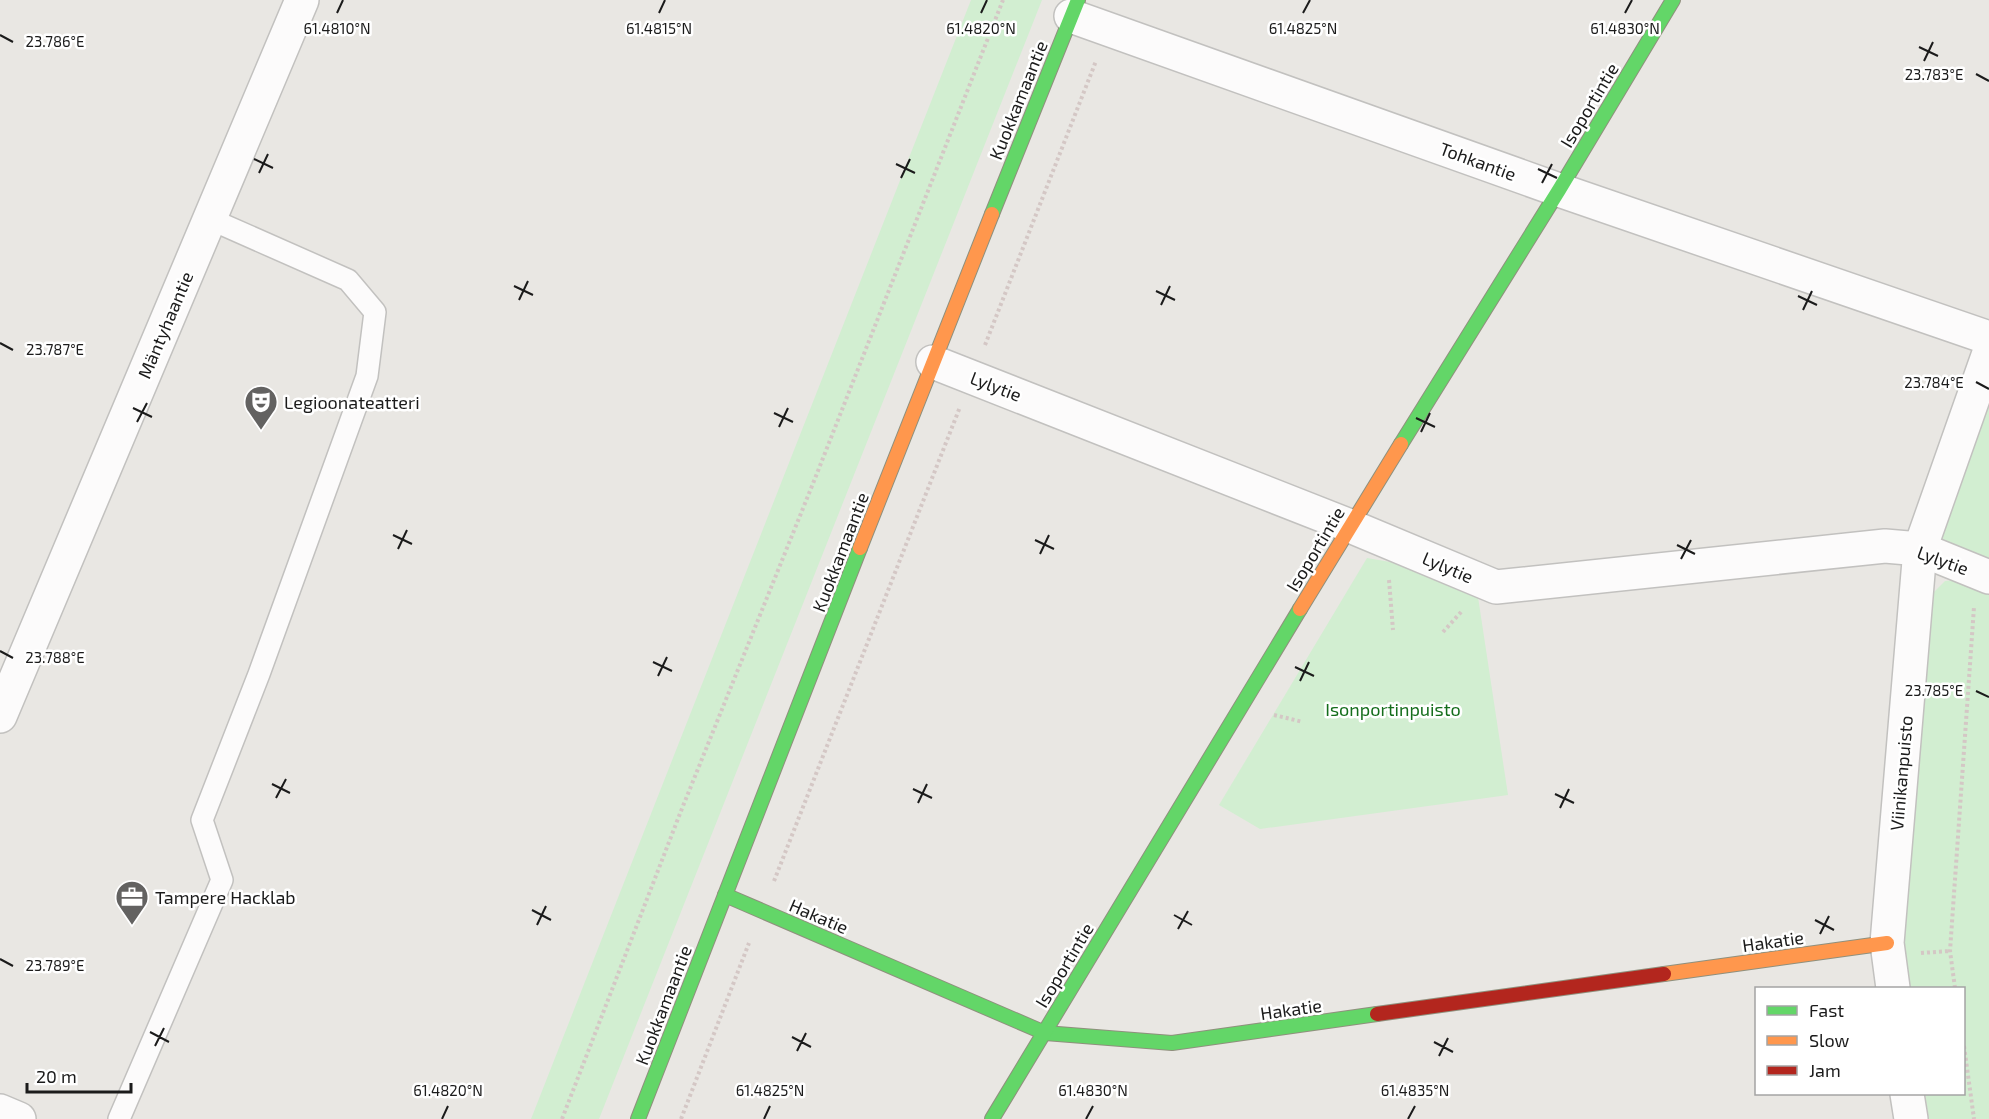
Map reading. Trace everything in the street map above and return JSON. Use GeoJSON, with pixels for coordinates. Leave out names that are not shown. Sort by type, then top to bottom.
{"type":"FeatureCollection","features":[{"type":"Feature","properties":{"kind":"street","name":"Mäntyhaantie"},"geometry":{"type":"LineString","coordinates":[[0,716],[302,0]]}},
{"type":"Feature","properties":{"kind":"street","name":"Isoportintie"},"geometry":{"type":"LineString","coordinates":[[992,1119],[1350,526],[1559,190],[1673,0]]}},
{"type":"Feature","properties":{"kind":"street","name":"Tohkantie"},"geometry":{"type":"LineString","coordinates":[[1075,8],[1108,29],[1559,190],[1989,338]]}},
{"type":"Feature","properties":{"kind":"street","name":"Kuokkamaantie"},"geometry":{"type":"LineString","coordinates":[[638,1119],[933,362],[1075,8]]}},
{"type":"Feature","properties":{"kind":"street","name":"Viinikanpuisto"},"geometry":{"type":"LineString","coordinates":[[1893,987],[1887,943],[1920,549],[1989,353]]}},
{"type":"Feature","properties":{"kind":"street","name":"Lylytie"},"geometry":{"type":"LineString","coordinates":[[933,362],[1350,526],[1496,587],[1885,546],[1920,549],[1983,575]]}},
{"type":"Feature","properties":{"kind":"street","name":"Hakatie"},"geometry":{"type":"LineString","coordinates":[[725,895],[1045,1033],[1172,1043],[1887,943]]}},
{"type":"Feature","properties":{"kind":"street"},"geometry":{"type":"LineString","coordinates":[[1907,1095],[1911,1119]]}},
{"type":"Feature","properties":{"kind":"street"},"geometry":{"type":"LineString","coordinates":[[0,1111],[19,1119]]}},
{"type":"Feature","properties":{"kind":"lane"},"geometry":{"type":"LineString","coordinates":[[119,1119],[222,880],[202,820],[259,674],[367,376],[375,312],[348,280],[210,219]]}},
{"type":"Feature","properties":{"kind":"path"},"geometry":{"type":"LineString","coordinates":[[562,1119],[681,811],[823,460],[1003,0]]}},
{"type":"Feature","properties":{"kind":"path"},"geometry":{"type":"LineString","coordinates":[[681,1119],[1108,29]]}},
{"type":"Feature","properties":{"kind":"path"},"geometry":{"type":"LineString","coordinates":[[1386,541],[1393,630]]}},
{"type":"Feature","properties":{"kind":"path"},"geometry":{"type":"LineString","coordinates":[[1955,987],[1950,951],[1983,575]]}},
{"type":"Feature","properties":{"kind":"path"},"geometry":{"type":"LineString","coordinates":[[1965,1053],[1974,1119]]}},
{"type":"Feature","properties":{"kind":"green space"},"geometry":{"type":"Polygon","coordinates":[[[971,0],[1042,0],[599,1119],[531,1119],[971,0]]]}},
{"type":"Feature","properties":{"kind":"green space"},"geometry":{"type":"Polygon","coordinates":[[[1989,393],[1989,562],[1940,545],[1989,393]]]}},
{"type":"Feature","properties":{"kind":"green space","name":"Isonportinpuisto"},"geometry":{"type":"Polygon","coordinates":[[[1367,558],[1396,563],[1478,597],[1508,795],[1260,829],[1219,805],[1367,558]]]}},
{"type":"Feature","properties":{"kind":"green space"},"geometry":{"type":"Polygon","coordinates":[[[1966,579],[1989,588],[1989,1119],[1929,1119],[1925,1095],[1965,1095],[1965,987],[1910,987],[1903,943],[1934,592],[1945,581],[1966,579]]]}},
{"type":"Feature","properties":{"kind":"traffic: fast"},"geometry":{"type":"LineString","coordinates":[[992,214],[1078,0]]}},
{"type":"Feature","properties":{"kind":"traffic: fast"},"geometry":{"type":"LineString","coordinates":[[1401,444],[1559,190],[1673,0]]}},
{"type":"Feature","properties":{"kind":"traffic: fast"},"geometry":{"type":"LineString","coordinates":[[638,1119],[860,548]]}},
{"type":"Feature","properties":{"kind":"traffic: fast"},"geometry":{"type":"LineString","coordinates":[[992,1119],[1300,609]]}},
{"type":"Feature","properties":{"kind":"traffic: fast"},"geometry":{"type":"LineString","coordinates":[[725,895],[1045,1033],[1172,1043],[1377,1014]]}},
{"type":"Feature","properties":{"kind":"traffic: slow"},"geometry":{"type":"LineString","coordinates":[[860,548],[992,214]]}},
{"type":"Feature","properties":{"kind":"traffic: slow"},"geometry":{"type":"LineString","coordinates":[[1300,609],[1401,444]]}},
{"type":"Feature","properties":{"kind":"traffic: slow"},"geometry":{"type":"LineString","coordinates":[[1664,974],[1887,943]]}},
{"type":"Feature","properties":{"kind":"traffic: jam"},"geometry":{"type":"LineString","coordinates":[[1377,1014],[1664,974]]}},
{"type":"Feature","properties":{"kind":"place","name":"Legioonateatteri"},"geometry":{"type":"Point","coordinates":[261,431]}},
{"type":"Feature","properties":{"kind":"place","name":"Tampere Hacklab"},"geometry":{"type":"Point","coordinates":[132,926]}}]}
